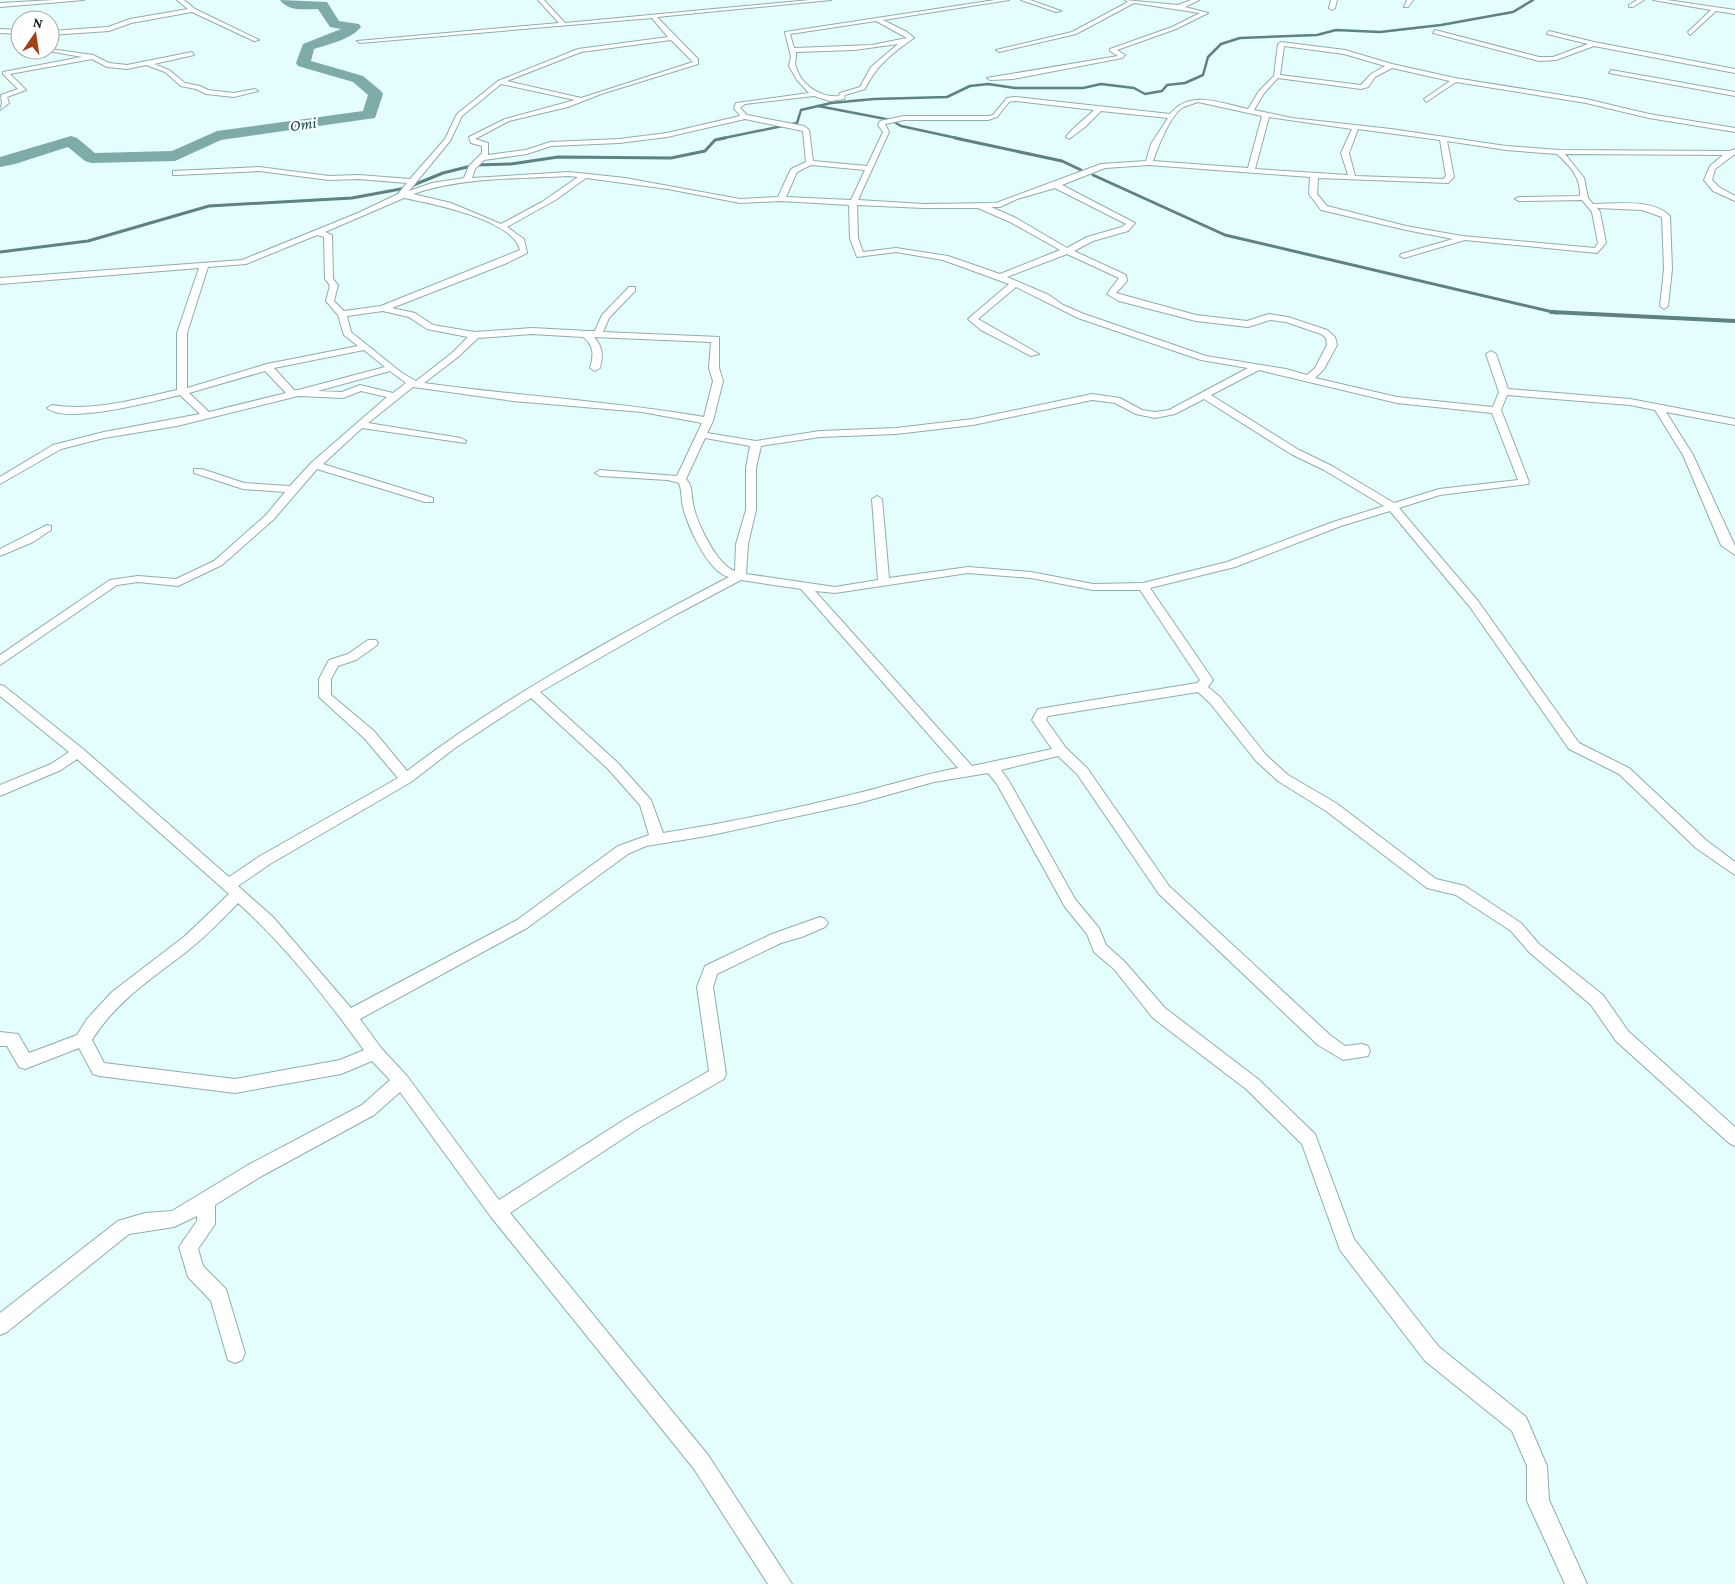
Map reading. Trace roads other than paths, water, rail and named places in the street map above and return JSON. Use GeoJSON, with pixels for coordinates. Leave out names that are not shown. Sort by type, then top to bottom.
{"type":"FeatureCollection","features":[{"type":"Feature","properties":{"kind":"street"},"geometry":{"type":"LineString","coordinates":[[0,5],[81,0]]}},
{"type":"Feature","properties":{"kind":"street"},"geometry":{"type":"LineString","coordinates":[[182,0],[194,10],[256,40]]}},
{"type":"Feature","properties":{"kind":"street"},"geometry":{"type":"LineString","coordinates":[[541,0],[564,25]]}},
{"type":"Feature","properties":{"kind":"street"},"geometry":{"type":"LineString","coordinates":[[360,41],[564,25],[828,0]]}},
{"type":"Feature","properties":{"kind":"street"},"geometry":{"type":"LineString","coordinates":[[814,94],[799,79],[792,66],[794,57],[787,33],[1006,0]]}},
{"type":"Feature","properties":{"kind":"street"},"geometry":{"type":"LineString","coordinates":[[1024,0],[1058,11]]}},
{"type":"Feature","properties":{"kind":"street"},"geometry":{"type":"LineString","coordinates":[[990,78],[1013,77],[1120,57],[1122,55],[1112,50],[1174,28],[1205,13],[1131,0],[1074,32],[999,50]]}},
{"type":"Feature","properties":{"kind":"street"},"geometry":{"type":"LineString","coordinates":[[1179,7],[1196,0]]}},
{"type":"Feature","properties":{"kind":"street"},"geometry":{"type":"LineString","coordinates":[[1332,8],[1334,0]]}},
{"type":"Feature","properties":{"kind":"street"},"geometry":{"type":"LineString","coordinates":[[1631,6],[1641,0]]}},
{"type":"Feature","properties":{"kind":"street"},"geometry":{"type":"LineString","coordinates":[[1656,0],[1735,12]]}},
{"type":"Feature","properties":{"kind":"street"},"geometry":{"type":"LineString","coordinates":[[60,32],[110,29],[130,21],[194,10]]}},
{"type":"Feature","properties":{"kind":"street"},"geometry":{"type":"LineString","coordinates":[[1690,33],[1714,10]]}},
{"type":"Feature","properties":{"kind":"street"},"geometry":{"type":"LineString","coordinates":[[467,181],[472,168],[486,153],[485,145],[473,142],[471,138],[507,120],[566,106],[599,92],[696,63],[696,60],[672,38],[654,17]]}},
{"type":"Feature","properties":{"kind":"street"},"geometry":{"type":"LineString","coordinates":[[745,117],[737,108],[738,104],[814,94],[830,99],[842,98],[842,94],[863,88],[866,77],[887,54],[911,38],[905,33],[878,20]]}},
{"type":"Feature","properties":{"kind":"street"},"geometry":{"type":"LineString","coordinates":[[1435,32],[1538,60],[1554,59],[1594,44]]}},
{"type":"Feature","properties":{"kind":"street"},"geometry":{"type":"LineString","coordinates":[[1549,33],[1594,44],[1735,71]]}},
{"type":"Feature","properties":{"kind":"street"},"geometry":{"type":"LineString","coordinates":[[400,196],[448,140],[459,115],[500,82],[580,50],[672,38]]}},
{"type":"Feature","properties":{"kind":"street"},"geometry":{"type":"LineString","coordinates":[[791,50],[854,49],[908,41]]}},
{"type":"Feature","properties":{"kind":"street"},"geometry":{"type":"LineString","coordinates":[[1250,111],[1261,92],[1277,76],[1281,44],[1345,52],[1391,66],[1455,80],[1586,101],[1649,116],[1735,130]]}},
{"type":"Feature","properties":{"kind":"street"},"geometry":{"type":"LineString","coordinates":[[60,52],[93,57],[109,65],[127,67],[192,54]]}},
{"type":"Feature","properties":{"kind":"street"},"geometry":{"type":"LineString","coordinates":[[0,108],[6,104],[2,96],[23,90],[5,73],[93,57]]}},
{"type":"Feature","properties":{"kind":"street"},"geometry":{"type":"LineString","coordinates":[[147,63],[166,71],[183,84],[198,87],[206,92],[234,95],[254,91]]}},
{"type":"Feature","properties":{"kind":"street"},"geometry":{"type":"LineString","coordinates":[[1277,76],[1361,87],[1366,86],[1368,80],[1376,73],[1391,66]]}},
{"type":"Feature","properties":{"kind":"street"},"geometry":{"type":"LineString","coordinates":[[1611,72],[1735,94]]}},
{"type":"Feature","properties":{"kind":"street"},"geometry":{"type":"LineString","coordinates":[[1426,100],[1455,80]]}},
{"type":"Feature","properties":{"kind":"street"},"geometry":{"type":"LineString","coordinates":[[500,82],[531,87],[583,100]]}},
{"type":"Feature","properties":{"kind":"street"},"geometry":{"type":"LineString","coordinates":[[1172,116],[1007,100],[995,116],[988,118],[904,118],[882,122],[881,125],[886,132],[853,203],[854,238],[860,255],[896,250],[945,258],[1000,276],[1046,297],[1060,307],[1081,316],[1204,358],[1286,372],[1397,400],[1496,410]]}},
{"type":"Feature","properties":{"kind":"street"},"geometry":{"type":"LineString","coordinates":[[1149,163],[1156,144],[1172,116],[1179,107],[1197,100],[1266,115],[1506,148],[1559,152],[1733,152]]}},
{"type":"Feature","properties":{"kind":"street"},"geometry":{"type":"LineString","coordinates":[[1069,137],[1073,130],[1084,125],[1098,109]]}},
{"type":"Feature","properties":{"kind":"street"},"geometry":{"type":"LineString","coordinates":[[1251,169],[1266,115]]}},
{"type":"Feature","properties":{"kind":"street"},"geometry":{"type":"LineString","coordinates":[[481,158],[527,152],[550,144],[619,141],[667,135],[745,117],[802,127],[806,130],[810,163]]}},
{"type":"Feature","properties":{"kind":"street"},"geometry":{"type":"LineString","coordinates":[[1352,178],[1345,153],[1356,127]]}},
{"type":"Feature","properties":{"kind":"street"},"geometry":{"type":"LineString","coordinates":[[0,281],[63,274],[243,262],[361,216],[400,196],[432,185],[467,181],[554,174],[668,186],[721,199],[740,201],[781,199],[924,206],[997,205],[1014,197],[1056,185],[1104,166],[1149,163],[1251,169],[1384,181],[1445,181],[1450,177],[1444,139]]}},
{"type":"Feature","properties":{"kind":"street"},"geometry":{"type":"LineString","coordinates":[[1314,175],[1313,194],[1324,208],[1406,228],[1464,238],[1597,250],[1602,243],[1596,212],[1584,198],[1580,173],[1559,152]]}},
{"type":"Feature","properties":{"kind":"street"},"geometry":{"type":"LineString","coordinates":[[1733,152],[1716,163],[1708,176],[1708,180],[1716,188],[1735,199]]}},
{"type":"Feature","properties":{"kind":"street"},"geometry":{"type":"LineString","coordinates":[[781,199],[794,171],[810,163],[869,168]]}},
{"type":"Feature","properties":{"kind":"street"},"geometry":{"type":"LineString","coordinates":[[176,173],[259,169],[329,178],[359,177],[412,181]]}},
{"type":"Feature","properties":{"kind":"street"},"geometry":{"type":"LineString","coordinates":[[502,228],[535,208],[550,203],[584,176]]}},
{"type":"Feature","properties":{"kind":"street"},"geometry":{"type":"LineString","coordinates":[[1000,276],[1049,256],[1067,251],[1090,239],[1125,229],[1131,223],[1056,185]]}},
{"type":"Feature","properties":{"kind":"street"},"geometry":{"type":"LineString","coordinates":[[342,314],[383,308],[504,261],[524,251],[522,241],[502,228],[461,208],[417,196],[400,196]]}},
{"type":"Feature","properties":{"kind":"street"},"geometry":{"type":"LineString","coordinates":[[1519,199],[1584,198]]}},
{"type":"Feature","properties":{"kind":"street"},"geometry":{"type":"LineString","coordinates":[[970,204],[979,205],[1013,220],[1067,251],[1123,277],[1123,281],[1111,294],[1122,299],[1196,318],[1248,324],[1269,317],[1300,323],[1324,332],[1330,336],[1332,345],[1320,369],[1309,379]]}},
{"type":"Feature","properties":{"kind":"street"},"geometry":{"type":"LineString","coordinates":[[1590,206],[1651,208],[1662,212],[1666,216],[1668,268],[1664,306]]}},
{"type":"Feature","properties":{"kind":"street"},"geometry":{"type":"LineString","coordinates":[[316,234],[328,235],[329,279],[334,285],[330,301],[342,314],[347,333],[414,384],[513,398],[642,409],[708,421]]}},
{"type":"Feature","properties":{"kind":"street"},"geometry":{"type":"LineString","coordinates":[[1404,256],[1464,238]]}},
{"type":"Feature","properties":{"kind":"street"},"geometry":{"type":"LineString","coordinates":[[204,266],[182,333],[182,392],[206,415]]}},
{"type":"Feature","properties":{"kind":"street"},"geometry":{"type":"LineString","coordinates":[[1015,284],[972,319],[984,328],[1034,354]]}},
{"type":"Feature","properties":{"kind":"street"},"geometry":{"type":"LineString","coordinates":[[585,334],[598,333],[605,317],[632,289]]}},
{"type":"Feature","properties":{"kind":"street"},"geometry":{"type":"LineString","coordinates":[[383,308],[412,315],[430,327],[474,335],[532,331],[716,339],[714,368],[718,381],[708,421],[680,480]]}},
{"type":"Feature","properties":{"kind":"street"},"geometry":{"type":"LineString","coordinates":[[585,334],[592,339],[599,352],[596,368]]}},
{"type":"Feature","properties":{"kind":"street"},"geometry":{"type":"LineString","coordinates":[[0,661],[114,582],[138,579],[178,584],[218,563],[270,517],[315,465],[393,396],[414,384],[455,355],[474,335]]}},
{"type":"Feature","properties":{"kind":"street"},"geometry":{"type":"LineString","coordinates":[[52,408],[70,411],[102,409],[182,392],[267,367],[367,347]]}},
{"type":"Feature","properties":{"kind":"street"},"geometry":{"type":"LineString","coordinates":[[600,473],[668,477],[680,480],[686,485],[687,503],[692,522],[701,541],[722,569],[760,581],[835,590],[968,570],[1031,575],[1093,587],[1143,586],[1230,565],[1337,524],[1440,492],[1524,482],[1496,410],[1504,392],[1491,354]]}},
{"type":"Feature","properties":{"kind":"street"},"geometry":{"type":"LineString","coordinates":[[267,367],[291,393],[343,395],[360,388],[393,396]]}},
{"type":"Feature","properties":{"kind":"street"},"geometry":{"type":"LineString","coordinates":[[702,435],[756,444],[820,434],[896,430],[974,422],[1092,397],[1117,400],[1140,412],[1155,415],[1172,412],[1258,367]]}},
{"type":"Feature","properties":{"kind":"street"},"geometry":{"type":"LineString","coordinates":[[0,481],[57,447],[104,435],[177,423],[291,393],[360,378],[391,368]]}},
{"type":"Feature","properties":{"kind":"street"},"geometry":{"type":"LineString","coordinates":[[1504,392],[1630,402],[1735,422]]}},
{"type":"Feature","properties":{"kind":"street"},"geometry":{"type":"LineString","coordinates":[[1204,395],[1295,452],[1328,468],[1393,507],[1474,604],[1574,746],[1624,770],[1701,844],[1735,870]]}},
{"type":"Feature","properties":{"kind":"street"},"geometry":{"type":"LineString","coordinates":[[1658,407],[1688,455],[1727,545],[1735,552]]}},
{"type":"Feature","properties":{"kind":"street"},"geometry":{"type":"LineString","coordinates":[[361,425],[461,442]]}},
{"type":"Feature","properties":{"kind":"street"},"geometry":{"type":"LineString","coordinates":[[740,576],[742,544],[751,510],[751,468],[756,444]]}},
{"type":"Feature","properties":{"kind":"street"},"geometry":{"type":"LineString","coordinates":[[315,465],[429,500]]}},
{"type":"Feature","properties":{"kind":"street"},"geometry":{"type":"LineString","coordinates":[[198,471],[244,486],[295,490]]}},
{"type":"Feature","properties":{"kind":"street"},"geometry":{"type":"LineString","coordinates":[[878,499],[884,583]]}},
{"type":"Feature","properties":{"kind":"street"},"geometry":{"type":"LineString","coordinates":[[0,553],[47,528]]}},
{"type":"Feature","properties":{"kind":"street"},"geometry":{"type":"LineString","coordinates":[[0,1039],[12,1039],[25,1062],[83,1040],[92,1022],[104,1010],[146,971],[189,941],[233,890],[265,860],[406,779],[450,745],[532,692],[671,612],[740,576]]}},
{"type":"Feature","properties":{"kind":"street"},"geometry":{"type":"LineString","coordinates":[[804,586],[967,770]]}},
{"type":"Feature","properties":{"kind":"street"},"geometry":{"type":"LineString","coordinates":[[1143,586],[1207,680],[1201,687],[1044,712],[1039,720],[1061,751],[1082,771],[1171,897],[1324,1040],[1343,1053],[1362,1051]]}},
{"type":"Feature","properties":{"kind":"street"},"geometry":{"type":"LineString","coordinates":[[372,643],[352,658],[333,663],[325,679],[325,698],[359,723],[406,779]]}},
{"type":"Feature","properties":{"kind":"street"},"geometry":{"type":"LineString","coordinates":[[1201,687],[1215,700],[1261,758],[1283,778],[1331,807],[1432,884],[1460,890],[1516,927],[1534,948],[1597,1000],[1622,1036],[1735,1138]]}},
{"type":"Feature","properties":{"kind":"street"},"geometry":{"type":"LineString","coordinates":[[0,689],[78,752],[268,921],[349,1017],[375,1053],[401,1081],[497,1211],[701,1462],[781,1584]]}},
{"type":"Feature","properties":{"kind":"street"},"geometry":{"type":"LineString","coordinates":[[532,692],[613,766],[646,803],[658,838]]}},
{"type":"Feature","properties":{"kind":"street"},"geometry":{"type":"LineString","coordinates":[[349,1017],[522,924],[623,850],[643,841],[708,831],[849,800],[934,776],[990,768],[1061,751]]}},
{"type":"Feature","properties":{"kind":"street"},"geometry":{"type":"LineString","coordinates":[[0,791],[56,767],[78,752]]}},
{"type":"Feature","properties":{"kind":"street"},"geometry":{"type":"LineString","coordinates":[[990,768],[1002,781],[1070,903],[1094,932],[1099,948],[1119,965],[1160,1013],[1252,1084],[1309,1139],[1347,1244],[1432,1354],[1519,1424],[1537,1466],[1538,1502],[1576,1584]]}},
{"type":"Feature","properties":{"kind":"street"},"geometry":{"type":"LineString","coordinates":[[497,1211],[633,1124],[718,1074],[705,988],[711,970],[776,938],[797,933],[820,923]]}},
{"type":"Feature","properties":{"kind":"street"},"geometry":{"type":"LineString","coordinates":[[83,1040],[99,1069],[235,1086],[341,1067],[375,1053]]}},
{"type":"Feature","properties":{"kind":"street"},"geometry":{"type":"LineString","coordinates":[[0,1325],[124,1227],[145,1222],[174,1220],[254,1172],[368,1110],[401,1081]]}},
{"type":"Feature","properties":{"kind":"street"},"geometry":{"type":"LineString","coordinates":[[206,1201],[206,1224],[188,1247],[195,1271],[219,1296],[235,1353]]}},
{"type":"Feature","properties":{"kind":"waterway","name":"Omi"},"geometry":{"type":"LineString","coordinates":[[0,162],[9,161],[71,141],[91,158],[175,156],[217,136],[370,115],[376,94],[358,79],[303,63],[308,47],[339,36],[354,27],[335,24],[322,5],[291,5],[286,0]]}},
{"type":"Feature","properties":{"kind":"waterway"},"geometry":{"type":"LineString","coordinates":[[818,106],[874,99],[947,97],[970,86],[988,84],[1015,88],[1083,88],[1101,84],[1134,88],[1145,94],[1162,91],[1167,85],[1185,83],[1203,75],[1208,57],[1221,44],[1240,38],[1317,35],[1336,30],[1380,32],[1441,25],[1513,12],[1533,0]]}},
{"type":"Feature","properties":{"kind":"waterway"},"geometry":{"type":"LineString","coordinates":[[719,139],[797,123],[801,110],[818,106]]}},
{"type":"Feature","properties":{"kind":"waterway"},"geometry":{"type":"LineString","coordinates":[[818,106],[891,120],[901,126],[961,139]]}},
{"type":"Feature","properties":{"kind":"waterway"},"geometry":{"type":"LineString","coordinates":[[0,252],[88,241],[209,206],[352,198],[406,188],[443,173],[475,165],[511,164],[558,157],[671,158],[705,151],[715,140],[725,138]]}},
{"type":"Feature","properties":{"kind":"waterway"},"geometry":{"type":"LineString","coordinates":[[955,138],[1062,161],[1081,170]]}},
{"type":"Feature","properties":{"kind":"waterway"},"geometry":{"type":"LineString","coordinates":[[1093,175],[1225,235],[1553,312]]}},
{"type":"Feature","properties":{"kind":"waterway"},"geometry":{"type":"LineString","coordinates":[[1553,312],[1735,321]]}}]}
